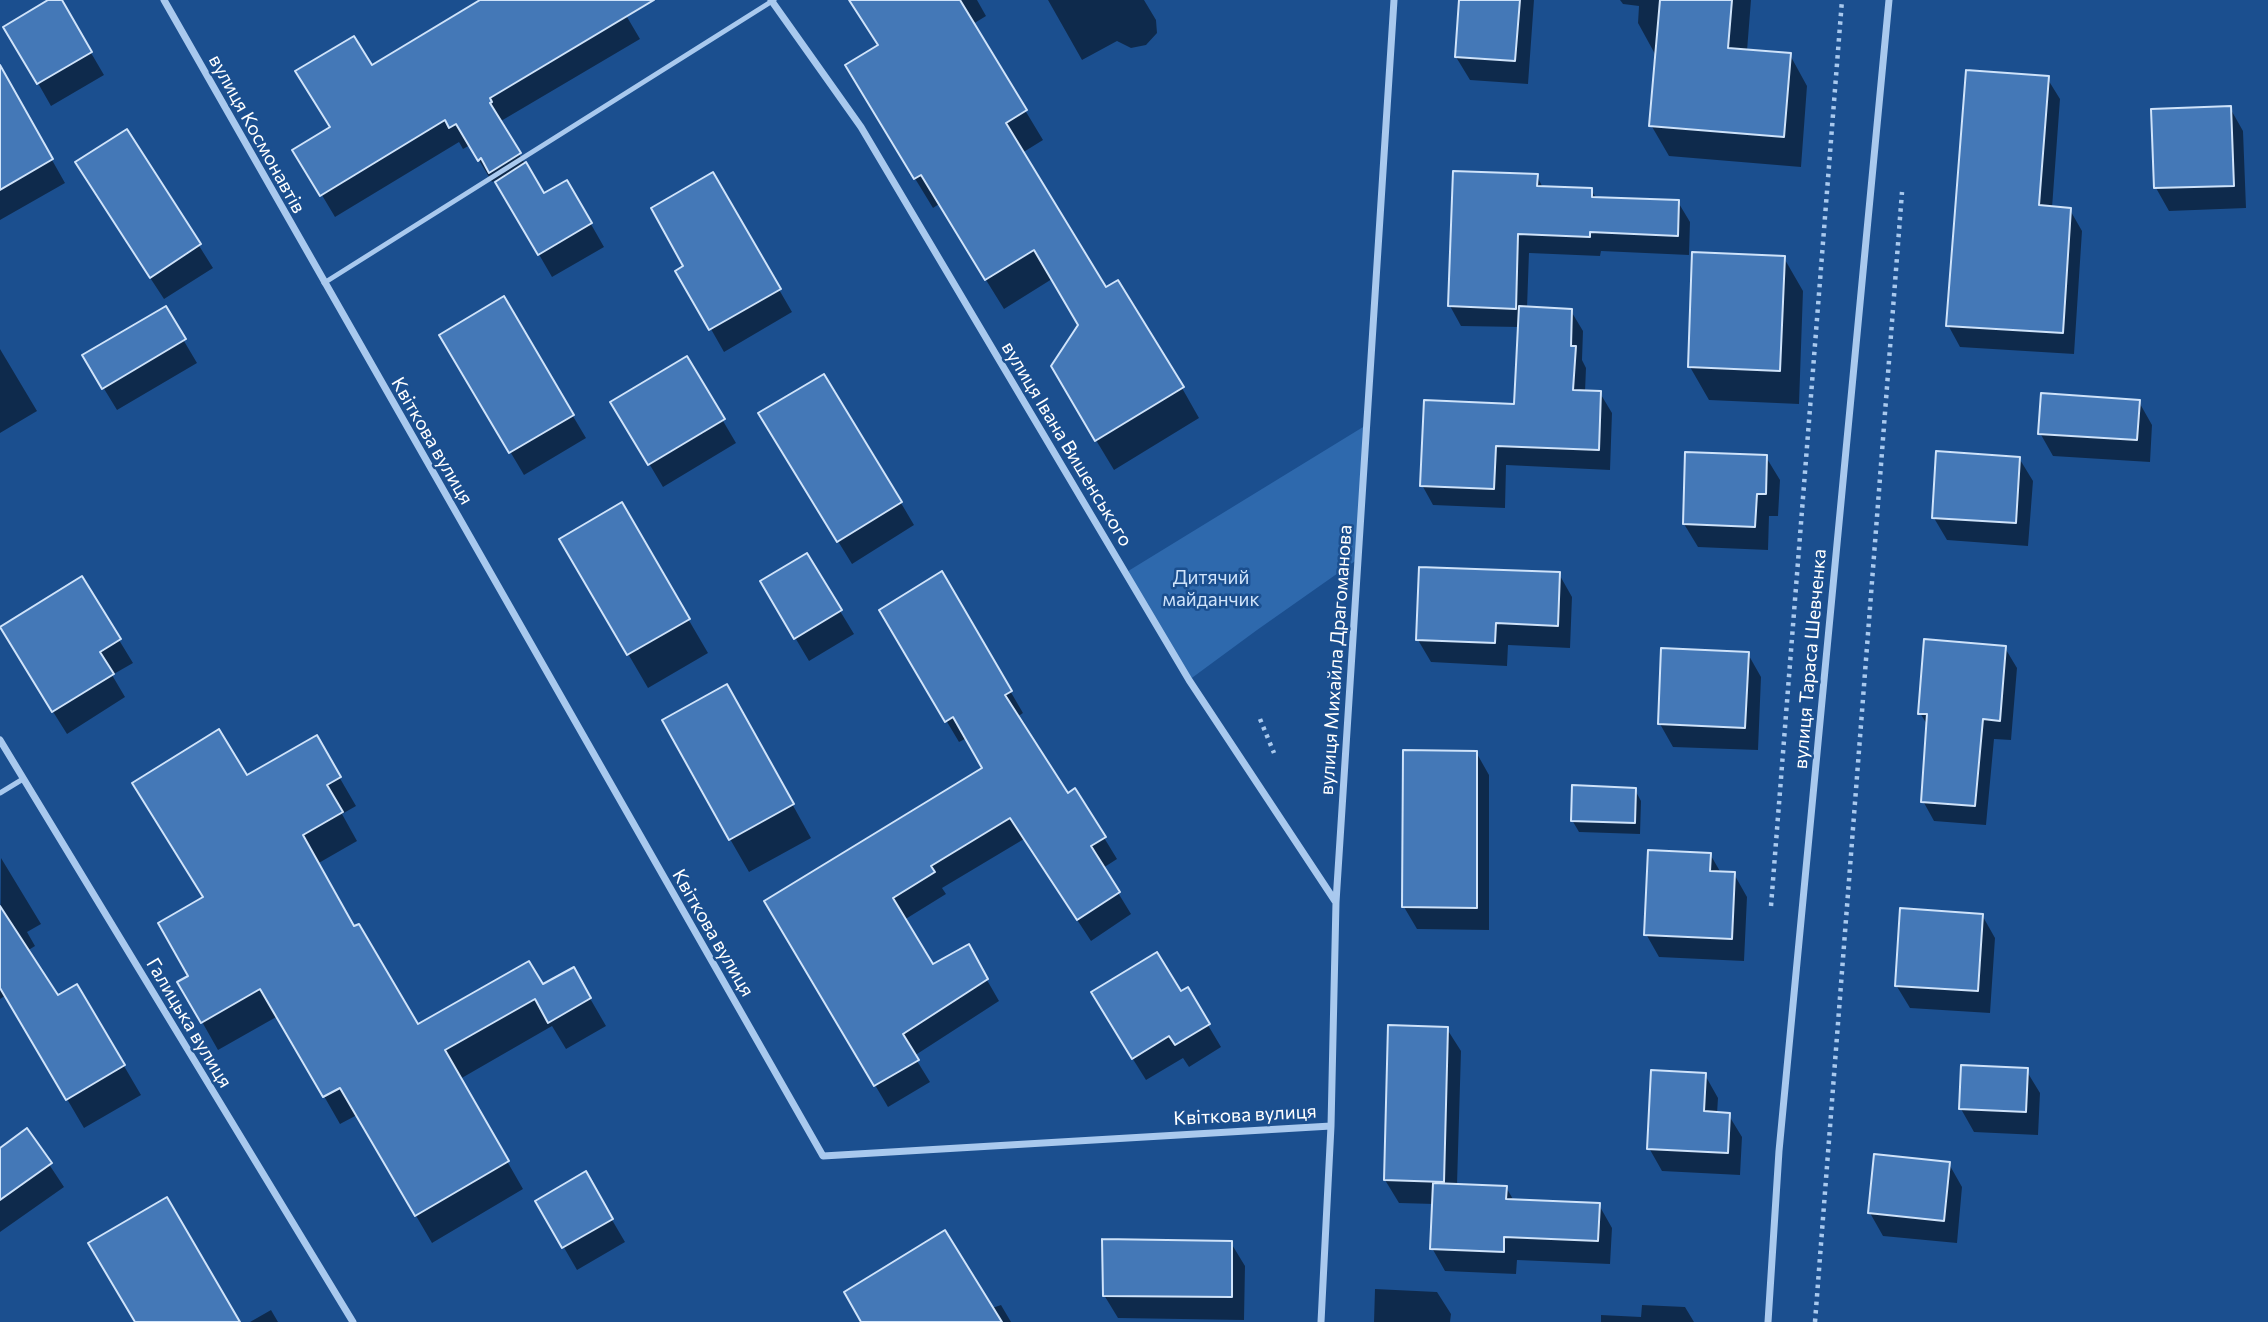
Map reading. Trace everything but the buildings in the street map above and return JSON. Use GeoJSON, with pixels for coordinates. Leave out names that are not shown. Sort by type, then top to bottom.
{"type":"FeatureCollection","features":[{"type":"Feature","properties":{"kind":"street","name":"вулиця Космонавтів"},"geometry":{"type":"LineString","coordinates":[[164,0],[324,283]]}},
{"type":"Feature","properties":{"kind":"street","name":"вулиця Івана Вишенського"},"geometry":{"type":"LineString","coordinates":[[773,0],[861,127],[1189,680],[1336,902]]}},
{"type":"Feature","properties":{"kind":"street","name":"вулиця Михайла Драгоманова"},"geometry":{"type":"LineString","coordinates":[[1321,1322],[1331,1126],[1336,902],[1394,0]]}},
{"type":"Feature","properties":{"kind":"street","name":"вулиця Тараса Шевченка"},"geometry":{"type":"LineString","coordinates":[[1768,1322],[1779,1151],[1889,0]]}},
{"type":"Feature","properties":{"kind":"street","name":"Квіткова вулиця"},"geometry":{"type":"LineString","coordinates":[[324,283],[823,1156],[1331,1126]]}},
{"type":"Feature","properties":{"kind":"street","name":"Галицька вулиця"},"geometry":{"type":"LineString","coordinates":[[0,740],[352,1322]]}},
{"type":"Feature","properties":{"kind":"lane"},"geometry":{"type":"LineString","coordinates":[[324,283],[773,0]]}},
{"type":"Feature","properties":{"kind":"lane"},"geometry":{"type":"LineString","coordinates":[[0,793],[23,779]]}},
{"type":"Feature","properties":{"kind":"path"},"geometry":{"type":"LineString","coordinates":[[1770,918],[1842,0]]}},
{"type":"Feature","properties":{"kind":"path"},"geometry":{"type":"LineString","coordinates":[[1815,1322],[1903,181]]}},
{"type":"Feature","properties":{"kind":"green space","name":"Дитячий майданчик"},"geometry":{"type":"Polygon","coordinates":[[[1368,424],[1358,559],[1189,680],[1125,573],[1368,424]]]}}]}
